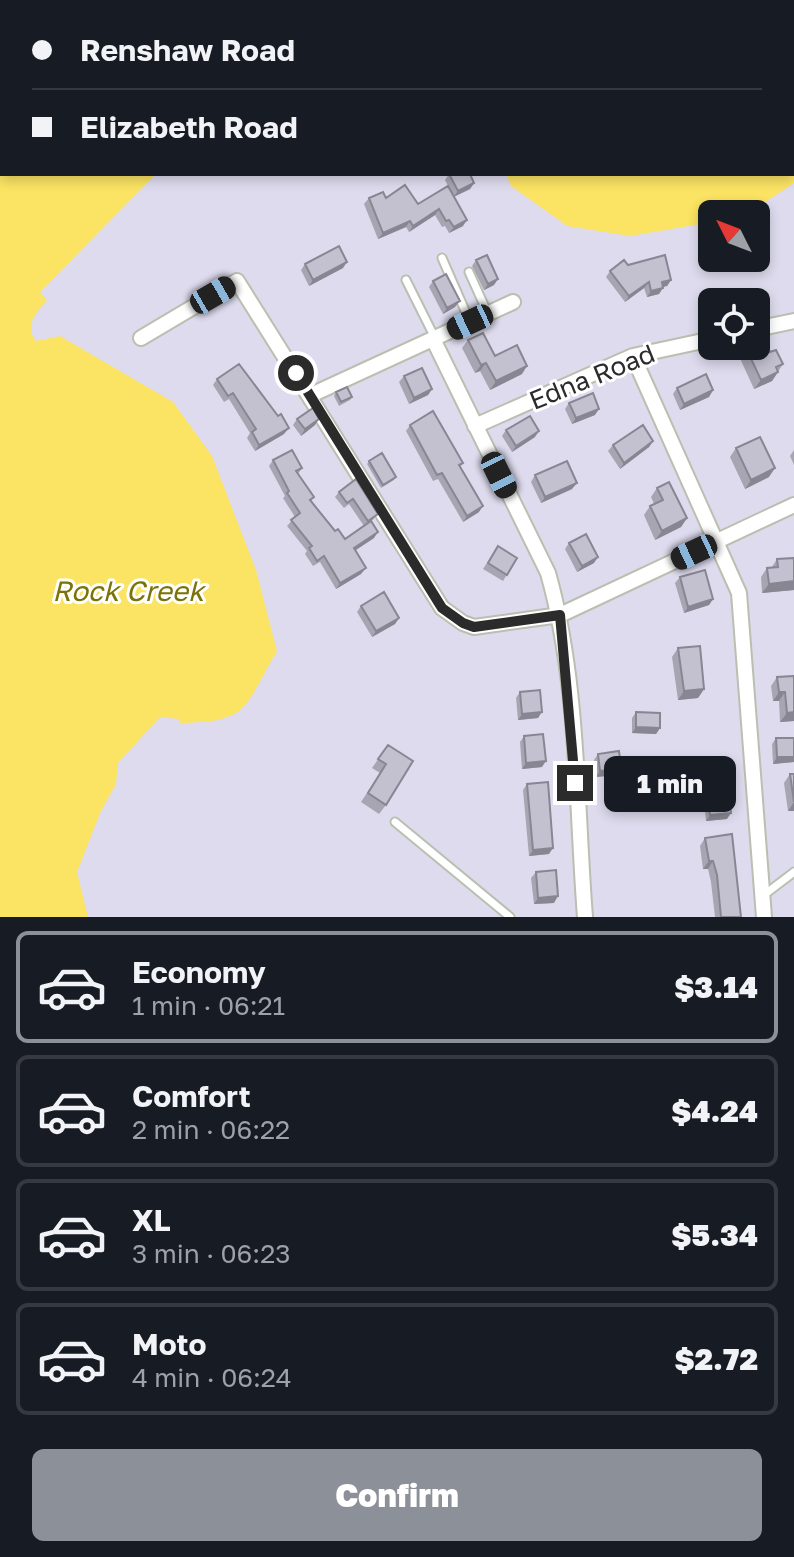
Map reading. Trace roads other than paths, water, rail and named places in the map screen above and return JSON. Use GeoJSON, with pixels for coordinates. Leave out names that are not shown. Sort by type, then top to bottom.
{"type":"FeatureCollection","features":[{"type":"Feature","properties":{"kind":"street"},"geometry":{"type":"LineString","coordinates":[[141,338],[237,281],[442,608],[474,627],[560,615],[794,505]]}},
{"type":"Feature","properties":{"kind":"street"},"geometry":{"type":"LineString","coordinates":[[311,395],[513,302]]}},
{"type":"Feature","properties":{"kind":"street"},"geometry":{"type":"LineString","coordinates":[[770,326],[794,321]]}},
{"type":"Feature","properties":{"kind":"street"},"geometry":{"type":"LineString","coordinates":[[434,339],[548,573],[560,615],[567,661],[585,917]]}},
{"type":"Feature","properties":{"kind":"street","name":"Edna Road"},"geometry":{"type":"LineString","coordinates":[[475,426],[633,356],[698,342]]}},
{"type":"Feature","properties":{"kind":"street"},"geometry":{"type":"LineString","coordinates":[[633,356],[719,541],[739,593],[764,917]]}},
{"type":"Feature","properties":{"kind":"lane"},"geometry":{"type":"LineString","coordinates":[[442,258],[463,299],[470,322]]}},
{"type":"Feature","properties":{"kind":"lane"},"geometry":{"type":"LineString","coordinates":[[469,272],[488,314]]}},
{"type":"Feature","properties":{"kind":"lane"},"geometry":{"type":"LineString","coordinates":[[406,280],[434,339]]}},
{"type":"Feature","properties":{"kind":"lane"},"geometry":{"type":"LineString","coordinates":[[395,822],[510,917]]}},
{"type":"Feature","properties":{"kind":"lane"},"geometry":{"type":"LineString","coordinates":[[762,896],[794,872]]}},
{"type":"Feature","properties":{"kind":"water","name":"Rock Creek"},"geometry":{"type":"Polygon","coordinates":[[[0,176],[154,176],[40,292],[47,300],[33,319],[31,330],[36,341],[60,336],[173,402],[212,456],[256,570],[277,651],[250,699],[233,715],[203,722],[180,723],[179,719],[160,717],[118,763],[116,784],[101,811],[77,872],[88,917],[0,917],[0,176]]]}},
{"type":"Feature","properties":{"kind":"water"},"geometry":{"type":"Polygon","coordinates":[[[507,176],[794,176],[794,183],[768,200],[698,200],[698,224],[630,236],[567,226],[511,186],[507,176]]]}}]}
